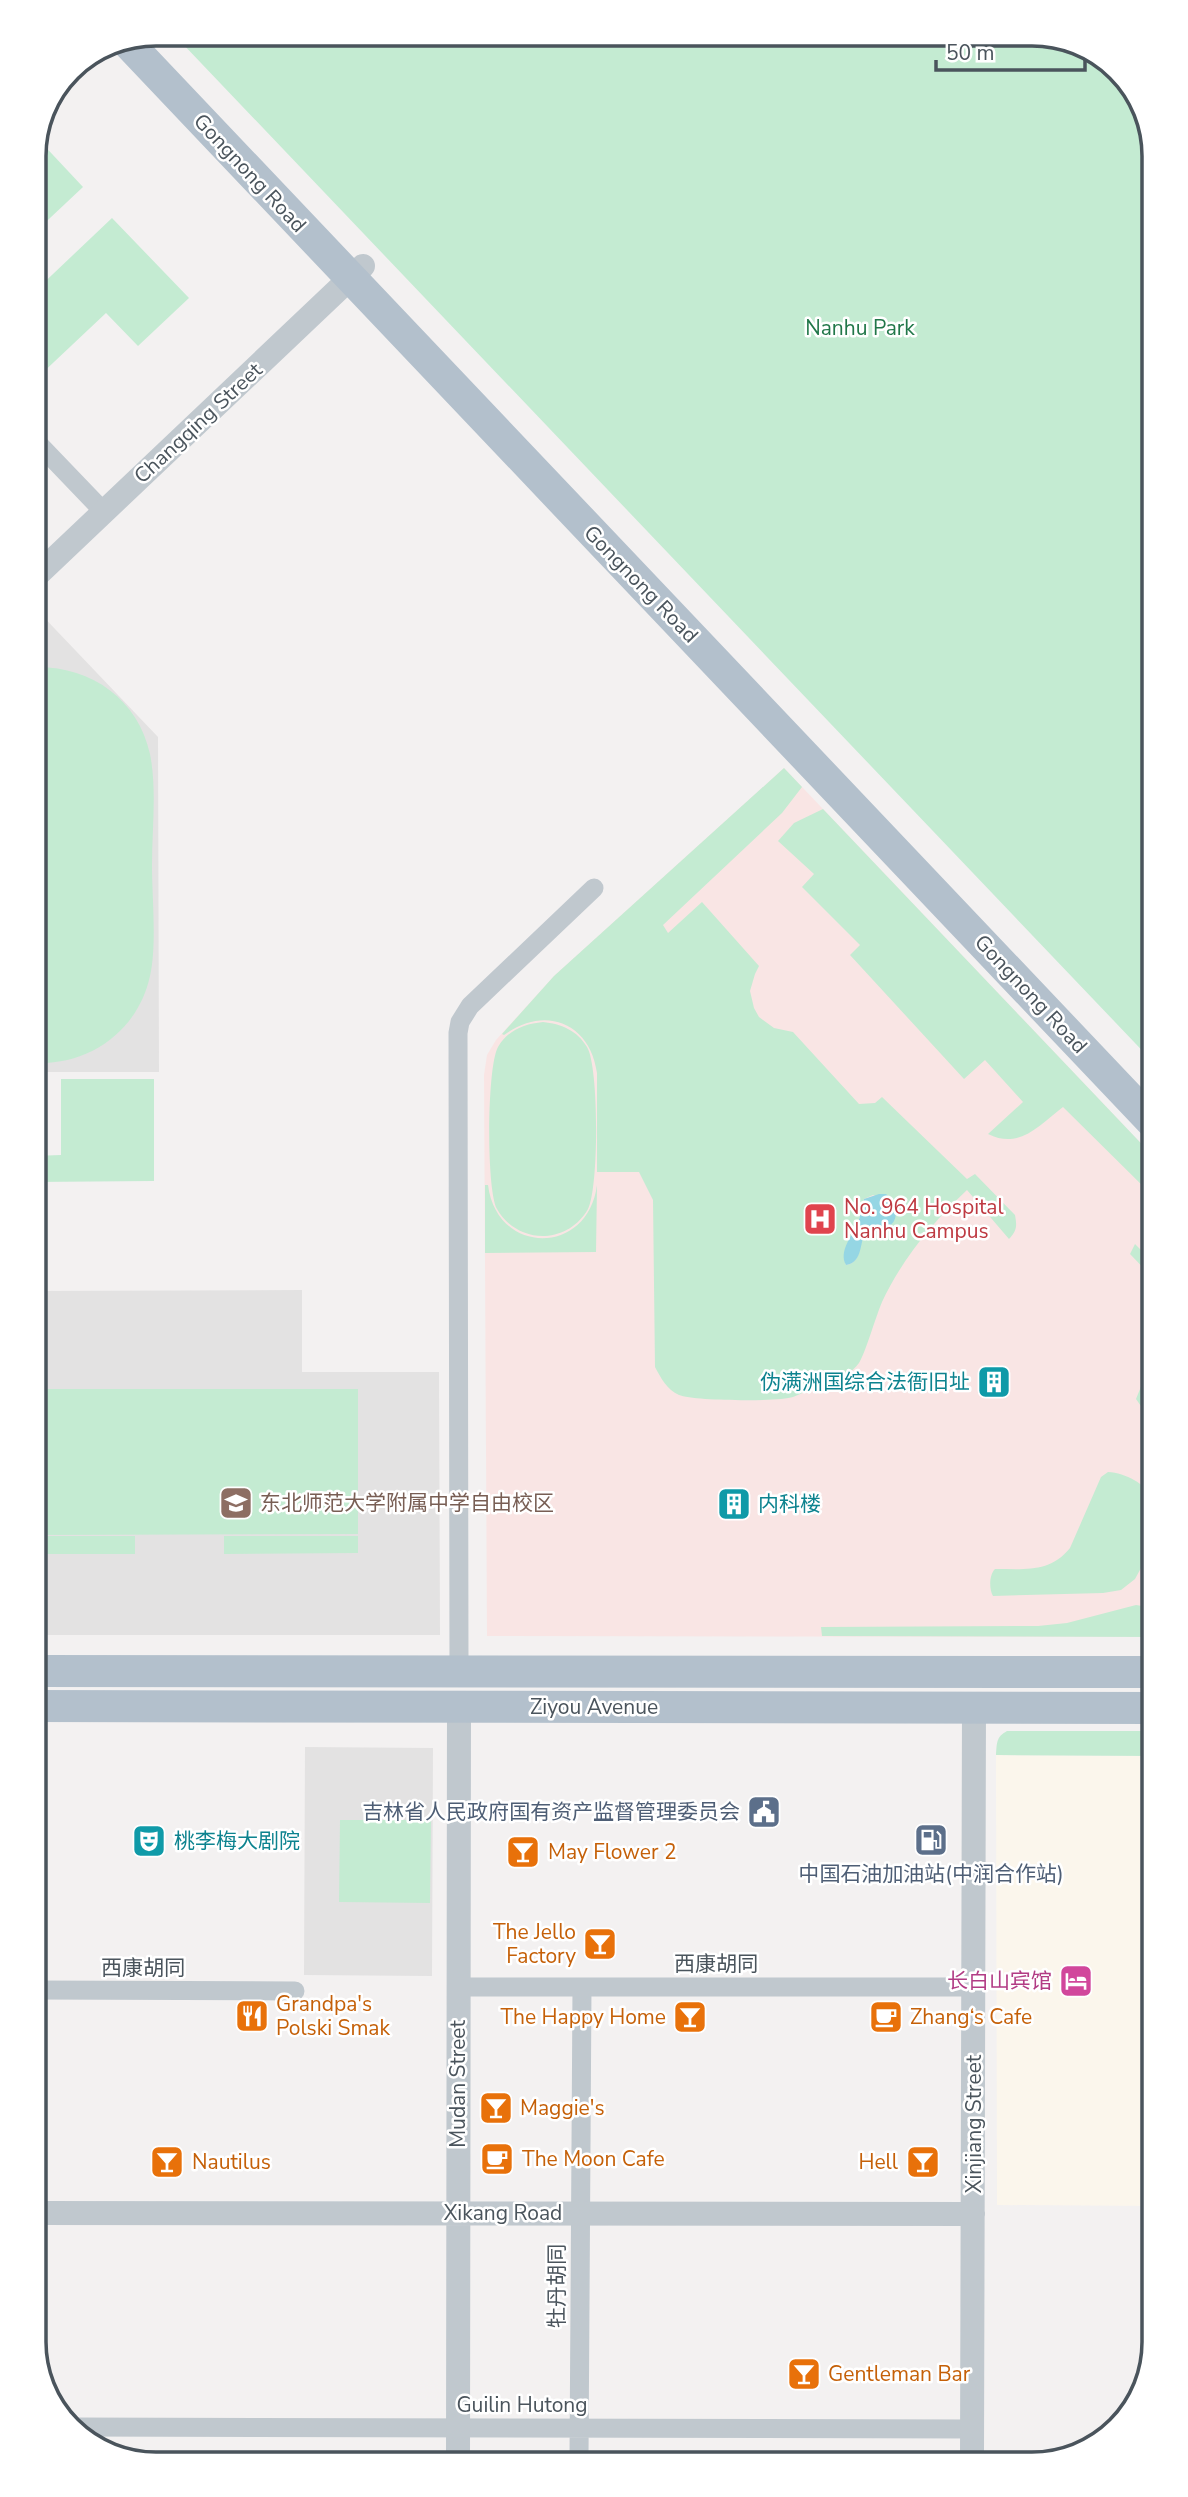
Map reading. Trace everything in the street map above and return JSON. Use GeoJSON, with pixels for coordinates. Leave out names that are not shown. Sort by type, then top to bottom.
{"type":"FeatureCollection","features":[{"type":"Feature","properties":{"kind":"main road","name":"Gongnong Road"},"geometry":{"type":"LineString","coordinates":[[155,45],[357,273],[1142,1111]]}},
{"type":"Feature","properties":{"kind":"main road","name":"Gongnong Road"},"geometry":{"type":"LineString","coordinates":[[133,48],[357,273],[1142,1081]]}},
{"type":"Feature","properties":{"kind":"main road","name":"Ziyou Avenue"},"geometry":{"type":"LineString","coordinates":[[45,1671],[1142,1672]]}},
{"type":"Feature","properties":{"kind":"main road","name":"Ziyou Avenue"},"geometry":{"type":"LineString","coordinates":[[45,1706],[1142,1708]]}},
{"type":"Feature","properties":{"kind":"street","name":"Changqing Street"},"geometry":{"type":"LineString","coordinates":[[46,567],[357,273]]}},
{"type":"Feature","properties":{"kind":"street"},"geometry":{"type":"LineString","coordinates":[[46,451],[104,512]]}},
{"type":"Feature","properties":{"kind":"street"},"geometry":{"type":"LineString","coordinates":[[458,1671],[458,1033],[460,1022],[470,1006],[594,888]]}},
{"type":"Feature","properties":{"kind":"street","name":"Mudan Street"},"geometry":{"type":"LineString","coordinates":[[458,2451],[459,1707]]}},
{"type":"Feature","properties":{"kind":"street","name":"Xinjiang Street"},"geometry":{"type":"LineString","coordinates":[[972,2452],[974,1707]]}},
{"type":"Feature","properties":{"kind":"street","name":"西康胡同"},"geometry":{"type":"LineString","coordinates":[[458,1987],[974,1987]]}},
{"type":"Feature","properties":{"kind":"street","name":"牡丹胡同"},"geometry":{"type":"LineString","coordinates":[[579,2451],[582,1987]]}},
{"type":"Feature","properties":{"kind":"street","name":"西康胡同"},"geometry":{"type":"LineString","coordinates":[[45,1990],[295,1991]]}},
{"type":"Feature","properties":{"kind":"street","name":"Xikang Road"},"geometry":{"type":"LineString","coordinates":[[45,2213],[973,2214]]}},
{"type":"Feature","properties":{"kind":"street","name":"Guilin Hutong"},"geometry":{"type":"LineString","coordinates":[[86,2427],[973,2429]]}},
{"type":"Feature","properties":{"kind":"shaded area"},"geometry":{"type":"Polygon","coordinates":[[[46,619],[158,737],[159,1072],[46,1072],[46,619]]]}},
{"type":"Feature","properties":{"kind":"shaded area","name":"No. 964 Hospital Nanhu Campus"},"geometry":{"type":"Polygon","coordinates":[[[784,768],[1142,1144],[1142,1637],[487,1636],[484,1075],[487,1055],[496,1040],[554,976],[784,768]]]}},
{"type":"Feature","properties":{"kind":"shaded area","name":"东北师范大学附属中学自由校区"},"geometry":{"type":"Polygon","coordinates":[[[302,1290],[302,1372],[439,1372],[440,1635],[45,1635],[45,1291],[302,1290]]]}},
{"type":"Feature","properties":{"kind":"shaded area"},"geometry":{"type":"Polygon","coordinates":[[[305,1747],[433,1748],[432,1976],[304,1975],[305,1747]]]}},
{"type":"Feature","properties":{"kind":"shaded area","name":"长白山宾馆"},"geometry":{"type":"Polygon","coordinates":[[[996,1755],[1142,1756],[1142,2206],[997,2205],[996,1755]]]}},
{"type":"Feature","properties":{"kind":"green space","name":"Nanhu Park"},"geometry":{"type":"Polygon","coordinates":[[[184,45],[1040,46],[1068,51],[1081,57],[1094,64],[1115,83],[1134,113],[1142,155],[1142,1050],[184,45]]]}},
{"type":"Feature","properties":{"kind":"green space"},"geometry":{"type":"Polygon","coordinates":[[[46,148],[83,187],[46,222],[46,148]]]}},
{"type":"Feature","properties":{"kind":"green space"},"geometry":{"type":"Polygon","coordinates":[[[112,218],[189,298],[138,346],[106,313],[46,370],[46,281],[112,218]]]}},
{"type":"Feature","properties":{"kind":"green space"},"geometry":{"type":"Polygon","coordinates":[[[46,668],[73,672],[91,679],[108,689],[135,716],[150,754],[154,809],[154,936],[150,976],[144,996],[135,1013],[108,1041],[73,1058],[46,1062],[46,668]]]}},
{"type":"Feature","properties":{"kind":"green space"},"geometry":{"type":"Polygon","coordinates":[[[784,768],[802,787],[782,813],[663,925],[668,933],[702,902],[759,966],[750,991],[759,1017],[774,1028],[793,1032],[859,1104],[875,1103],[882,1097],[967,1179],[975,1174],[1015,1215],[1014,1233],[1009,1239],[967,1190],[930,1228],[899,1271],[882,1302],[859,1363],[848,1373],[840,1377],[826,1378],[802,1393],[784,1399],[718,1400],[675,1393],[655,1367],[653,1200],[639,1172],[597,1172],[597,1073],[593,1055],[575,1031],[549,1020],[534,1021],[502,1034],[554,976],[784,768]],[[873,1195],[864,1199],[859,1219],[846,1248],[846,1265],[856,1258],[862,1238],[892,1224],[896,1212],[895,1202],[873,1195]]]}},
{"type":"Feature","properties":{"kind":"green space"},"geometry":{"type":"Polygon","coordinates":[[[823,809],[1142,1144],[1142,1185],[1063,1107],[1037,1128],[1019,1137],[999,1138],[988,1134],[1023,1102],[985,1060],[964,1079],[850,955],[860,945],[802,887],[814,874],[778,841],[794,823],[823,809]]]}},
{"type":"Feature","properties":{"kind":"green space"},"geometry":{"type":"Polygon","coordinates":[[[543,1022],[568,1029],[587,1047],[594,1077],[596,1154],[592,1197],[588,1209],[570,1228],[558,1234],[538,1236],[517,1229],[506,1221],[497,1209],[491,1178],[489,1128],[494,1059],[498,1047],[517,1029],[543,1022]]]}},
{"type":"Feature","properties":{"kind":"green space"},"geometry":{"type":"Polygon","coordinates":[[[61,1079],[154,1079],[154,1181],[46,1182],[46,1156],[61,1155],[61,1079]]]}},
{"type":"Feature","properties":{"kind":"green space"},"geometry":{"type":"Polygon","coordinates":[[[485,1185],[488,1185],[495,1208],[508,1225],[524,1235],[543,1238],[561,1235],[577,1225],[590,1208],[597,1185],[596,1252],[485,1253],[485,1185]]]}},
{"type":"Feature","properties":{"kind":"green space"},"geometry":{"type":"Polygon","coordinates":[[[1135,1244],[1142,1251],[1142,1266],[1130,1254],[1135,1244]]]}},
{"type":"Feature","properties":{"kind":"green space"},"geometry":{"type":"Polygon","coordinates":[[[1142,1384],[1142,1408],[1136,1399],[1142,1384]]]}},
{"type":"Feature","properties":{"kind":"green space"},"geometry":{"type":"Polygon","coordinates":[[[45,1389],[358,1389],[358,1534],[45,1535],[45,1389]]]}},
{"type":"Feature","properties":{"kind":"green space"},"geometry":{"type":"Polygon","coordinates":[[[1108,1472],[1122,1475],[1142,1486],[1142,1566],[1135,1579],[1121,1590],[1103,1593],[993,1596],[990,1582],[995,1569],[1045,1566],[1070,1548],[1101,1477],[1108,1472]]]}},
{"type":"Feature","properties":{"kind":"green space"},"geometry":{"type":"Polygon","coordinates":[[[45,1536],[135,1536],[135,1554],[45,1554],[45,1536]]]}},
{"type":"Feature","properties":{"kind":"green space"},"geometry":{"type":"Polygon","coordinates":[[[224,1536],[358,1536],[358,1553],[224,1554],[224,1536]]]}},
{"type":"Feature","properties":{"kind":"green space"},"geometry":{"type":"Polygon","coordinates":[[[1136,1605],[1142,1606],[1142,1637],[822,1636],[821,1627],[1038,1626],[1067,1623],[1136,1605]]]}},
{"type":"Feature","properties":{"kind":"green space"},"geometry":{"type":"Polygon","coordinates":[[[1142,1731],[1142,1756],[996,1755],[997,1744],[1003,1733],[1142,1731]]]}},
{"type":"Feature","properties":{"kind":"green space"},"geometry":{"type":"Polygon","coordinates":[[[340,1820],[431,1820],[430,1903],[339,1902],[340,1820]]]}},
{"type":"Feature","properties":{"kind":"water"},"geometry":{"type":"Polygon","coordinates":[[[886,1194],[895,1202],[895,1219],[888,1227],[863,1238],[857,1258],[846,1265],[845,1249],[859,1219],[864,1199],[886,1194]]]}},
{"type":"Feature","properties":{"kind":"place","name":"No. 964 Hospital Nanhu Campus"},"geometry":{"type":"Point","coordinates":[820,1219]}},
{"type":"Feature","properties":{"kind":"place","name":"伪满洲国综合法衙旧址"},"geometry":{"type":"Point","coordinates":[994,1382]}},
{"type":"Feature","properties":{"kind":"place","name":"东北师范大学附属中学自由校区"},"geometry":{"type":"Point","coordinates":[236,1503]}},
{"type":"Feature","properties":{"kind":"place","name":"内科楼"},"geometry":{"type":"Point","coordinates":[734,1504]}},
{"type":"Feature","properties":{"kind":"place","name":"吉林省人民政府国有资产监督管理委员会"},"geometry":{"type":"Point","coordinates":[764,1812]}},
{"type":"Feature","properties":{"kind":"place","name":"中国石油加油站(中润合作站)"},"geometry":{"type":"Point","coordinates":[931,1840]}},
{"type":"Feature","properties":{"kind":"place","name":"桃李梅大剧院"},"geometry":{"type":"Point","coordinates":[149,1841]}},
{"type":"Feature","properties":{"kind":"place","name":"May Flower 2"},"geometry":{"type":"Point","coordinates":[523,1852]}},
{"type":"Feature","properties":{"kind":"place","name":"The Jello Factory"},"geometry":{"type":"Point","coordinates":[600,1944]}},
{"type":"Feature","properties":{"kind":"place","name":"长白山宾馆"},"geometry":{"type":"Point","coordinates":[1076,1981]}},
{"type":"Feature","properties":{"kind":"place","name":"Grandpa's Polski Smak"},"geometry":{"type":"Point","coordinates":[252,2016]}},
{"type":"Feature","properties":{"kind":"place","name":"The Happy Home"},"geometry":{"type":"Point","coordinates":[690,2017]}},
{"type":"Feature","properties":{"kind":"place","name":"Zhang‘s Cafe"},"geometry":{"type":"Point","coordinates":[886,2017]}},
{"type":"Feature","properties":{"kind":"place","name":"Maggie's"},"geometry":{"type":"Point","coordinates":[496,2108]}},
{"type":"Feature","properties":{"kind":"place","name":"The Moon Cafe"},"geometry":{"type":"Point","coordinates":[497,2159]}},
{"type":"Feature","properties":{"kind":"place","name":"Nautilus"},"geometry":{"type":"Point","coordinates":[167,2162]}},
{"type":"Feature","properties":{"kind":"place","name":"Hell"},"geometry":{"type":"Point","coordinates":[923,2162]}},
{"type":"Feature","properties":{"kind":"place","name":"Gentleman Bar"},"geometry":{"type":"Point","coordinates":[804,2374]}}]}
